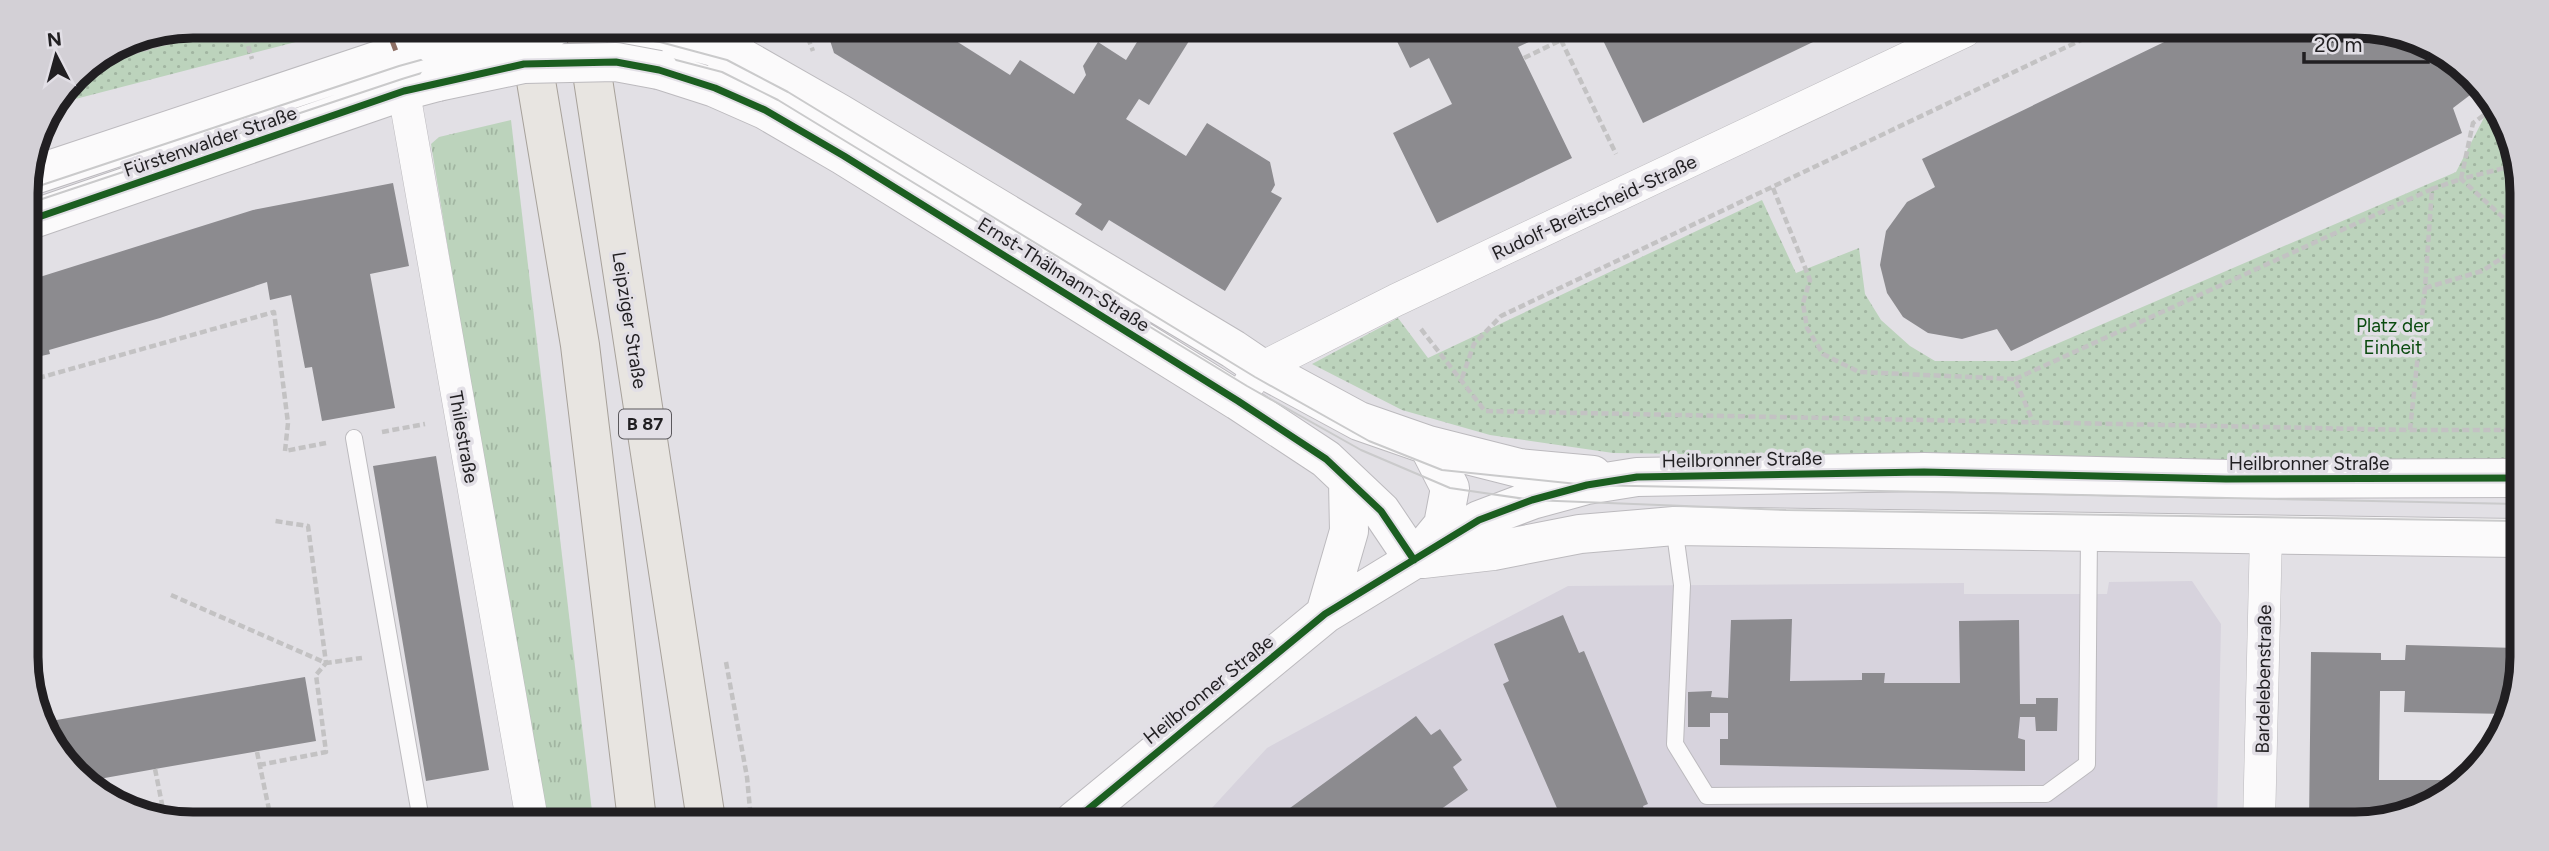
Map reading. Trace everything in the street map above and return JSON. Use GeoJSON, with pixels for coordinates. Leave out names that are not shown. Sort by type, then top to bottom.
{"type":"FeatureCollection","features":[{"type":"Feature","properties":{"kind":"main road","name":"B 87"},"geometry":{"type":"LineString","coordinates":[[529,39],[580,345],[636,812]]}},
{"type":"Feature","properties":{"kind":"main road","name":"Leipziger Straße"},"geometry":{"type":"LineString","coordinates":[[587,39],[705,812]]}},
{"type":"Feature","properties":{"kind":"street","name":"Rudolf-Breitscheid-Straße"},"geometry":{"type":"LineString","coordinates":[[1238,401],[1261,368],[1396,300],[1950,38]]}},
{"type":"Feature","properties":{"kind":"street"},"geometry":{"type":"LineString","coordinates":[[425,73],[498,39]]}},
{"type":"Feature","properties":{"kind":"street"},"geometry":{"type":"LineString","coordinates":[[715,88],[738,40]]}},
{"type":"Feature","properties":{"kind":"street","name":"Ernst-Thälmann-Straße"},"geometry":{"type":"LineString","coordinates":[[738,40],[959,184],[1261,368],[1359,421],[1428,445],[1519,468],[1637,477]]}},
{"type":"Feature","properties":{"kind":"street","name":"Fürstenwalder Straße"},"geometry":{"type":"LineString","coordinates":[[40,173],[397,54],[425,73]]}},
{"type":"Feature","properties":{"kind":"street","name":"Ernst-Thälmann-Straße"},"geometry":{"type":"LineString","coordinates":[[425,73],[524,64],[616,62],[659,71],[715,88],[765,110],[844,156],[1238,401],[1326,459],[1381,511],[1414,560]]}},
{"type":"Feature","properties":{"kind":"street","name":"Fürstenwalder Straße"},"geometry":{"type":"LineString","coordinates":[[39,216],[425,73]]}},
{"type":"Feature","properties":{"kind":"street","name":"Thilestraße"},"geometry":{"type":"LineString","coordinates":[[425,73],[531,812]]}},
{"type":"Feature","properties":{"kind":"street"},"geometry":{"type":"LineString","coordinates":[[1414,560],[1443,525],[1450,488],[1428,445]]}},
{"type":"Feature","properties":{"kind":"street","name":"Heilbronner Straße"},"geometry":{"type":"LineString","coordinates":[[1085,812],[1325,614],[1479,520],[1532,500],[1587,485],[1637,477],[1924,472],[2226,479],[2510,478]]}},
{"type":"Feature","properties":{"kind":"street"},"geometry":{"type":"LineString","coordinates":[[1325,614],[1349,531],[1348,481]]}},
{"type":"Feature","properties":{"kind":"street","name":"Heilbronner Straße"},"geometry":{"type":"LineString","coordinates":[[1414,560],[1493,551],[1580,534],[1674,526],[2510,538]]}},
{"type":"Feature","properties":{"kind":"street","name":"Bardelebenstraße"},"geometry":{"type":"LineString","coordinates":[[2259,812],[2266,534]]}},
{"type":"Feature","properties":{"kind":"lane"},"geometry":{"type":"LineString","coordinates":[[354,438],[420,812]]}},
{"type":"Feature","properties":{"kind":"lane"},"geometry":{"type":"LineString","coordinates":[[1674,526],[1682,585],[1675,744],[1707,796],[2046,794],[2087,764],[2090,533]]}},
{"type":"Feature","properties":{"kind":"path"},"geometry":{"type":"LineString","coordinates":[[1524,58],[1564,38]]}},
{"type":"Feature","properties":{"kind":"path"},"geometry":{"type":"LineString","coordinates":[[2085,38],[1501,316],[1474,344],[1462,379],[1485,411],[2510,430]]}},
{"type":"Feature","properties":{"kind":"path"},"geometry":{"type":"LineString","coordinates":[[123,55],[180,39]]}},
{"type":"Feature","properties":{"kind":"path"},"geometry":{"type":"LineString","coordinates":[[1561,40],[1621,164]]}},
{"type":"Feature","properties":{"kind":"path"},"geometry":{"type":"LineString","coordinates":[[2461,179],[2473,123],[2487,113]]}},
{"type":"Feature","properties":{"kind":"path"},"geometry":{"type":"LineString","coordinates":[[1773,188],[1810,280],[1803,303],[1805,316],[1808,328],[1823,354],[1859,372],[2015,379],[2432,189],[2508,167]]}},
{"type":"Feature","properties":{"kind":"path"},"geometry":{"type":"LineString","coordinates":[[2461,179],[2510,224]]}},
{"type":"Feature","properties":{"kind":"path"},"geometry":{"type":"LineString","coordinates":[[2410,430],[2432,189]]}},
{"type":"Feature","properties":{"kind":"path"},"geometry":{"type":"LineString","coordinates":[[2425,288],[2482,271],[2510,253]]}},
{"type":"Feature","properties":{"kind":"path"},"geometry":{"type":"LineString","coordinates":[[39,378],[274,312],[288,423],[285,451]]}},
{"type":"Feature","properties":{"kind":"path"},"geometry":{"type":"LineString","coordinates":[[2015,379],[2033,422]]}},
{"type":"Feature","properties":{"kind":"path"},"geometry":{"type":"LineString","coordinates":[[260,765],[326,751],[316,675],[326,663],[308,526],[275,521]]}},
{"type":"Feature","properties":{"kind":"path"},"geometry":{"type":"LineString","coordinates":[[171,595],[326,663],[392,653]]}},
{"type":"Feature","properties":{"kind":"path"},"geometry":{"type":"LineString","coordinates":[[257,752],[270,812]]}},
{"type":"Feature","properties":{"kind":"path"},"geometry":{"type":"LineString","coordinates":[[155,769],[163,809]]}},
{"type":"Feature","properties":{"kind":"shaded area"},"geometry":{"type":"Polygon","coordinates":[[[2192,581],[2221,624],[2217,812],[1208,812],[1267,748],[1568,586],[1964,583],[1964,594],[2107,594],[2109,582],[2192,581]]]}},
{"type":"Feature","properties":{"kind":"green space"},"geometry":{"type":"Polygon","coordinates":[[[308,39],[70,100],[77,91],[91,91],[91,77],[125,54],[163,41],[308,39]]]}},
{"type":"Feature","properties":{"kind":"green space","name":"Platz der Einheit"},"geometry":{"type":"Polygon","coordinates":[[[2487,112],[2502,144],[2510,183],[2510,460],[2322,463],[1613,453],[1490,435],[1402,410],[1312,364],[1398,318],[1428,358],[1762,200],[1796,273],[1859,248],[1865,294],[1881,320],[1910,346],[1935,361],[2017,361],[2456,172],[2487,112]]]}},
{"type":"Feature","properties":{"kind":"green space"},"geometry":{"type":"Polygon","coordinates":[[[511,120],[592,812],[540,812],[431,144],[439,137],[511,120]]]}},
{"type":"Feature","properties":{"kind":"building"},"geometry":{"type":"Polygon","coordinates":[[[1396,38],[1536,38],[1518,47],[1572,158],[1437,223],[1393,133],[1452,104],[1429,58],[1410,68],[1396,38]]]}},
{"type":"Feature","properties":{"kind":"building"},"geometry":{"type":"Polygon","coordinates":[[[1602,38],[1821,38],[1643,123],[1602,38]]]}},
{"type":"Feature","properties":{"kind":"building"},"geometry":{"type":"Polygon","coordinates":[[[2172,38],[2376,40],[2415,50],[2433,59],[2450,70],[2473,93],[2453,108],[2462,133],[2011,351],[1997,329],[1962,339],[1928,333],[1903,317],[1887,293],[1880,265],[1886,231],[1907,202],[1935,187],[1922,159],[2172,38]]]}},
{"type":"Feature","properties":{"kind":"building"},"geometry":{"type":"Polygon","coordinates":[[[829,39],[952,39],[1010,75],[1020,60],[1074,94],[1086,75],[1083,66],[1098,42],[1126,60],[1139,39],[1191,39],[1149,105],[1139,99],[1126,119],[1186,156],[1207,123],[1270,162],[1275,185],[1271,192],[1282,198],[1225,291],[1109,220],[1102,231],[1075,214],[1082,204],[834,53],[829,39]]]}},
{"type":"Feature","properties":{"kind":"building"},"geometry":{"type":"Polygon","coordinates":[[[393,183],[409,266],[370,274],[395,408],[322,421],[312,367],[305,368],[291,295],[270,300],[267,282],[160,318],[49,350],[50,354],[39,357],[39,277],[253,210],[393,183]]]}},
{"type":"Feature","properties":{"kind":"building"},"geometry":{"type":"Polygon","coordinates":[[[436,456],[489,770],[426,781],[373,466],[436,456]]]}},
{"type":"Feature","properties":{"kind":"building"},"geometry":{"type":"Polygon","coordinates":[[[1563,615],[1579,653],[1584,651],[1648,804],[1643,806],[1645,812],[1559,812],[1503,684],[1509,681],[1494,644],[1563,615]]]}},
{"type":"Feature","properties":{"kind":"building"},"geometry":{"type":"Polygon","coordinates":[[[1792,619],[1790,681],[1862,680],[1862,673],[1885,673],[1884,683],[1960,683],[1959,621],[2019,620],[2020,704],[2036,704],[2036,698],[2058,698],[2057,731],[2036,731],[2035,717],[2020,717],[2018,738],[2025,740],[2025,771],[1720,765],[1720,739],[1728,739],[1728,713],[1710,713],[1710,727],[1688,727],[1688,692],[1712,691],[1711,697],[1728,698],[1731,620],[1792,619]]]}},
{"type":"Feature","properties":{"kind":"building"},"geometry":{"type":"Polygon","coordinates":[[[2406,645],[2510,648],[2509,678],[2500,714],[2404,712],[2405,691],[2380,691],[2379,780],[2451,780],[2415,801],[2396,807],[2366,812],[2309,812],[2311,652],[2381,653],[2381,660],[2405,660],[2406,645]]]}},
{"type":"Feature","properties":{"kind":"building"},"geometry":{"type":"Polygon","coordinates":[[[305,677],[316,741],[98,779],[77,760],[52,721],[305,677]]]}},
{"type":"Feature","properties":{"kind":"building"},"geometry":{"type":"Polygon","coordinates":[[[1416,716],[1431,735],[1440,729],[1462,760],[1453,767],[1468,790],[1437,812],[1293,812],[1290,808],[1416,716]]]}},
{"type":"Feature","properties":{"kind":"tram line"},"geometry":{"type":"LineString","coordinates":[[39,186],[399,66],[516,39]]}},
{"type":"Feature","properties":{"kind":"tram line"},"geometry":{"type":"LineString","coordinates":[[639,39],[727,60],[788,92],[1255,377],[1369,441],[1442,470],[1587,485],[2510,504]]}},
{"type":"Feature","properties":{"kind":"tram line"},"geometry":{"type":"LineString","coordinates":[[39,200],[438,68],[519,51],[607,47],[657,55],[722,72],[778,100],[1247,386],[1361,450],[1450,488],[1532,500],[1786,510],[2510,521]]}},
{"type":"Feature","properties":{"kind":"marked path"},"geometry":{"type":"LineString","coordinates":[[391,39],[397,54]]}},
{"type":"Feature","properties":{"kind":"cycle path"},"geometry":{"type":"LineString","coordinates":[[39,217],[404,91],[524,64],[616,62],[659,70],[715,88],[765,110],[844,156],[1238,401],[1326,459],[1381,511],[1414,560]]}},
{"type":"Feature","properties":{"kind":"cycle path"},"geometry":{"type":"LineString","coordinates":[[1085,812],[1325,614],[1479,520],[1532,500],[1587,485],[1637,477],[1924,472],[2226,479],[2510,478]]}}]}
